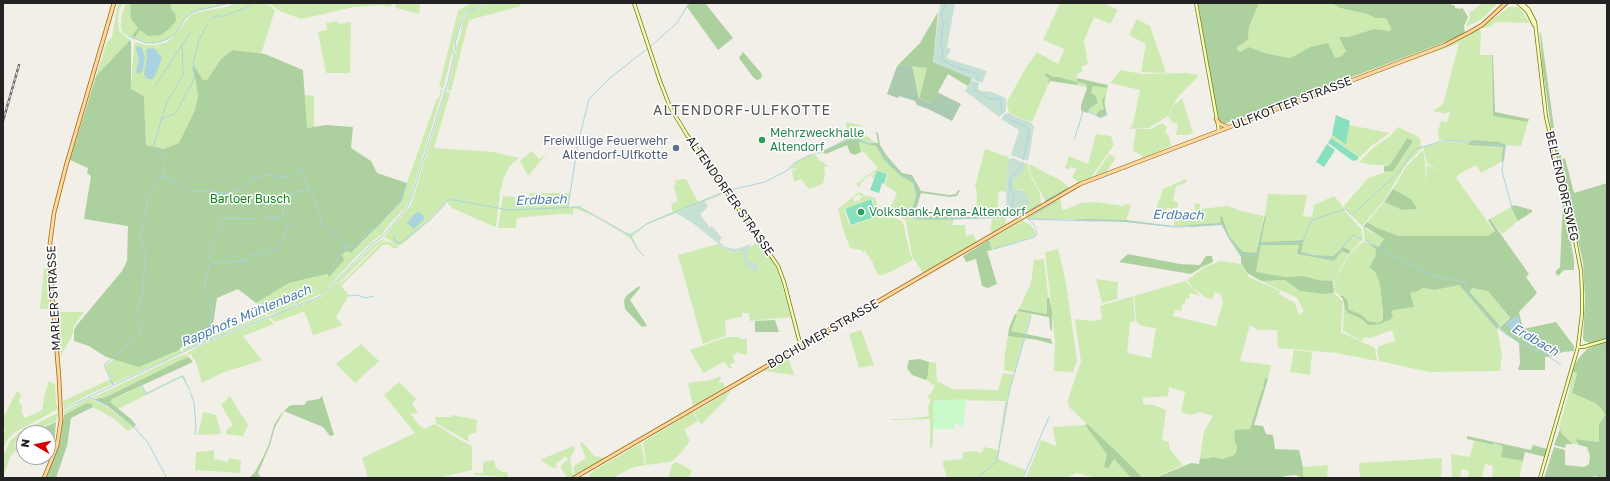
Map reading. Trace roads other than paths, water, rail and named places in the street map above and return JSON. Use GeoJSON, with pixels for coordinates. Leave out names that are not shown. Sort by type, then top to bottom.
{"type":"FeatureCollection","features":[{"type":"Feature","properties":{"kind":"main road","name":"MARLER STRASSE"},"geometry":{"type":"LineString","coordinates":[[44,478],[57,446],[61,417],[51,290],[51,233],[58,194],[114,3]]}},
{"type":"Feature","properties":{"kind":"main road","name":"ULFKOTTER STRASSE"},"geometry":{"type":"LineString","coordinates":[[1071,189],[1218,130],[1445,45],[1482,25],[1506,3]]}},
{"type":"Feature","properties":{"kind":"main road"},"geometry":{"type":"LineString","coordinates":[[1216,119],[1220,124],[1228,127]]}},
{"type":"Feature","properties":{"kind":"main road","name":"BOCHUMER STRASSE"},"geometry":{"type":"LineString","coordinates":[[574,478],[1071,189]]}},
{"type":"Feature","properties":{"kind":"street","name":"ALTENDORFER STRASSE"},"geometry":{"type":"LineString","coordinates":[[634,3],[670,107],[687,135],[778,266],[786,287],[801,347]]}},
{"type":"Feature","properties":{"kind":"street"},"geometry":{"type":"LineString","coordinates":[[1196,3],[1218,130]]}},
{"type":"Feature","properties":{"kind":"street","name":"BELLENDORFSWEG"},"geometry":{"type":"LineString","coordinates":[[1518,3],[1526,11],[1535,25]]}},
{"type":"Feature","properties":{"kind":"street","name":"BELLENDORFSWEG"},"geometry":{"type":"LineString","coordinates":[[1522,3],[1531,14],[1535,25],[1546,117],[1581,271],[1582,306],[1578,347],[1540,478]]}},
{"type":"Feature","properties":{"kind":"street"},"geometry":{"type":"LineString","coordinates":[[1578,347],[1584,347],[1607,340]]}},
{"type":"Feature","properties":{"kind":"water"},"geometry":{"type":"Polygon","coordinates":[[[137,46],[141,47],[145,57],[143,70],[139,74],[136,72],[139,61],[136,49],[137,46]]]}},
{"type":"Feature","properties":{"kind":"water"},"geometry":{"type":"Polygon","coordinates":[[[148,48],[155,49],[162,58],[153,79],[146,78],[144,74],[147,57],[146,50],[148,48]]]}},
{"type":"Feature","properties":{"kind":"water"},"geometry":{"type":"Polygon","coordinates":[[[419,212],[423,215],[424,219],[414,229],[407,223],[413,215],[419,212]]]}},
{"type":"Feature","properties":{"kind":"water"},"geometry":{"type":"Polygon","coordinates":[[[1518,316],[1522,330],[1522,333],[1519,334],[1506,324],[1518,316]]]}},
{"type":"Feature","properties":{"kind":"waterway"},"geometry":{"type":"LineString","coordinates":[[129,36],[146,43],[159,42],[168,39],[175,34],[184,20],[191,13],[230,3]]}},
{"type":"Feature","properties":{"kind":"waterway"},"geometry":{"type":"LineString","coordinates":[[211,19],[216,16],[224,16],[245,8],[253,3]]}},
{"type":"Feature","properties":{"kind":"waterway","name":"Rapphofs Mühlenbach"},"geometry":{"type":"LineString","coordinates":[[64,409],[198,345],[319,297],[373,243],[381,238],[406,209],[411,199],[448,82],[454,56],[453,52],[456,48],[455,43],[462,19],[469,11],[482,6],[484,3]]}},
{"type":"Feature","properties":{"kind":"waterway"},"geometry":{"type":"LineString","coordinates":[[651,46],[677,23],[689,3]]}},
{"type":"Feature","properties":{"kind":"waterway"},"geometry":{"type":"LineString","coordinates":[[946,3],[941,14],[944,24],[942,29],[941,47],[943,52],[941,59],[953,66],[975,73],[978,76],[978,81]]}},
{"type":"Feature","properties":{"kind":"waterway"},"geometry":{"type":"LineString","coordinates":[[165,160],[161,153],[153,148],[161,121],[163,118],[174,114],[177,111],[194,79],[195,69],[193,63],[199,40],[208,23]]}},
{"type":"Feature","properties":{"kind":"waterway"},"geometry":{"type":"LineString","coordinates":[[155,86],[190,33]]}},
{"type":"Feature","properties":{"kind":"waterway"},"geometry":{"type":"LineString","coordinates":[[161,120],[167,102],[183,75],[182,44]]}},
{"type":"Feature","properties":{"kind":"waterway"},"geometry":{"type":"LineString","coordinates":[[568,207],[578,143],[589,99],[610,78],[647,49]]}},
{"type":"Feature","properties":{"kind":"waterway"},"geometry":{"type":"LineString","coordinates":[[977,83],[974,87],[975,90],[989,99],[1001,99],[1003,113]]}},
{"type":"Feature","properties":{"kind":"waterway"},"geometry":{"type":"LineString","coordinates":[[1083,110],[1083,106],[1085,105],[1089,112],[1100,117],[1107,115]]}},
{"type":"Feature","properties":{"kind":"waterway"},"geometry":{"type":"LineString","coordinates":[[1074,140],[1083,112]]}},
{"type":"Feature","properties":{"kind":"waterway"},"geometry":{"type":"LineString","coordinates":[[1004,115],[1010,120],[1024,125],[1028,129],[1029,134],[1023,160]]}},
{"type":"Feature","properties":{"kind":"waterway","name":"Erdbach"},"geometry":{"type":"LineString","coordinates":[[817,153],[820,153],[847,139],[856,139],[868,144],[875,143],[878,148],[880,148],[881,153],[884,154],[888,163],[893,164],[899,174],[903,177],[910,177],[913,181],[918,194],[911,216],[914,218],[936,219],[1004,217]]}},
{"type":"Feature","properties":{"kind":"waterway"},"geometry":{"type":"LineString","coordinates":[[1441,142],[1445,140],[1505,146],[1502,171],[1512,208]]}},
{"type":"Feature","properties":{"kind":"waterway","name":"Erdbach"},"geometry":{"type":"LineString","coordinates":[[1028,219],[1095,221],[1113,220],[1176,227],[1222,224],[1229,238],[1241,254],[1257,256],[1259,244],[1261,243],[1302,243],[1312,220],[1346,209],[1352,215],[1399,172],[1416,149],[1439,142]]}},
{"type":"Feature","properties":{"kind":"waterway","name":"Erdbach"},"geometry":{"type":"LineString","coordinates":[[730,190],[765,182],[788,170],[794,163],[815,154]]}},
{"type":"Feature","properties":{"kind":"waterway"},"geometry":{"type":"LineString","coordinates":[[1014,208],[1012,204],[1015,196],[1010,187],[1010,182],[1011,178],[1023,162]]}},
{"type":"Feature","properties":{"kind":"waterway"},"geometry":{"type":"LineString","coordinates":[[143,295],[145,256],[140,234],[147,209],[147,200],[163,173],[165,163]]}},
{"type":"Feature","properties":{"kind":"waterway"},"geometry":{"type":"LineString","coordinates":[[295,173],[303,169],[305,180],[321,215],[320,223],[327,229]]}},
{"type":"Feature","properties":{"kind":"waterway"},"geometry":{"type":"LineString","coordinates":[[188,190],[194,192],[201,191],[226,193],[240,190],[249,180],[254,178],[265,175],[286,177],[290,175]]}},
{"type":"Feature","properties":{"kind":"waterway"},"geometry":{"type":"LineString","coordinates":[[162,176],[183,187]]}},
{"type":"Feature","properties":{"kind":"waterway"},"geometry":{"type":"LineString","coordinates":[[346,248],[356,245],[369,231],[376,228],[400,202],[406,186]]}},
{"type":"Feature","properties":{"kind":"waterway"},"geometry":{"type":"LineString","coordinates":[[1046,201],[1068,189]]}},
{"type":"Feature","properties":{"kind":"waterway"},"geometry":{"type":"LineString","coordinates":[[265,218],[283,217],[283,199],[291,193],[309,190]]}},
{"type":"Feature","properties":{"kind":"waterway","name":"Erdbach"},"geometry":{"type":"LineString","coordinates":[[446,202],[448,200],[454,200],[509,210],[579,207],[630,235],[650,222],[724,192]]}},
{"type":"Feature","properties":{"kind":"waterway"},"geometry":{"type":"LineString","coordinates":[[1028,218],[1056,202]]}},
{"type":"Feature","properties":{"kind":"waterway","name":"Erdbach"},"geometry":{"type":"LineString","coordinates":[[394,237],[395,242],[400,243],[430,220],[445,204]]}},
{"type":"Feature","properties":{"kind":"waterway"},"geometry":{"type":"LineString","coordinates":[[1025,213],[1040,204]]}},
{"type":"Feature","properties":{"kind":"waterway"},"geometry":{"type":"LineString","coordinates":[[1010,212],[1012,206]]}},
{"type":"Feature","properties":{"kind":"waterway","name":"Erdbach"},"geometry":{"type":"LineString","coordinates":[[1006,217],[1015,217],[1022,213],[1025,214]]}},
{"type":"Feature","properties":{"kind":"waterway"},"geometry":{"type":"LineString","coordinates":[[208,260],[222,218],[257,219]]}},
{"type":"Feature","properties":{"kind":"waterway"},"geometry":{"type":"LineString","coordinates":[[1028,219],[1037,228]]}},
{"type":"Feature","properties":{"kind":"waterway"},"geometry":{"type":"LineString","coordinates":[[205,292],[205,283],[209,264],[248,260],[250,256],[276,249],[287,226],[294,223]]}},
{"type":"Feature","properties":{"kind":"waterway"},"geometry":{"type":"LineString","coordinates":[[994,249],[1035,237],[1037,233],[1035,229]]}},
{"type":"Feature","properties":{"kind":"waterway"},"geometry":{"type":"LineString","coordinates":[[329,230],[344,241],[346,248],[343,250],[331,270]]}},
{"type":"Feature","properties":{"kind":"waterway","name":"Erdbach"},"geometry":{"type":"LineString","coordinates":[[1300,253],[1333,259],[1353,235],[1362,239]]}},
{"type":"Feature","properties":{"kind":"waterway","name":"Erdbach"},"geometry":{"type":"LineString","coordinates":[[631,236],[638,250],[644,256]]}},
{"type":"Feature","properties":{"kind":"waterway","name":"Erdbach"},"geometry":{"type":"LineString","coordinates":[[1365,240],[1385,252],[1435,276],[1464,282],[1471,297],[1498,328]]}},
{"type":"Feature","properties":{"kind":"waterway"},"geometry":{"type":"LineString","coordinates":[[206,295],[213,303],[210,324],[211,341]]}},
{"type":"Feature","properties":{"kind":"waterway"},"geometry":{"type":"LineString","coordinates":[[349,296],[358,295],[365,298],[374,296]]}},
{"type":"Feature","properties":{"kind":"waterway"},"geometry":{"type":"LineString","coordinates":[[113,385],[104,365],[133,341],[139,333],[141,327],[135,319],[142,297]]}},
{"type":"Feature","properties":{"kind":"waterway"},"geometry":{"type":"LineString","coordinates":[[1010,389],[1031,316]]}},
{"type":"Feature","properties":{"kind":"waterway","name":"Erdbach"},"geometry":{"type":"LineString","coordinates":[[1500,330],[1521,344],[1548,356],[1561,365]]}},
{"type":"Feature","properties":{"kind":"waterway"},"geometry":{"type":"LineString","coordinates":[[142,386],[146,394],[182,376],[190,390]]}},
{"type":"Feature","properties":{"kind":"waterway"},"geometry":{"type":"LineString","coordinates":[[1007,402],[1010,390]]}},
{"type":"Feature","properties":{"kind":"waterway"},"geometry":{"type":"LineString","coordinates":[[190,392],[194,402],[196,426],[195,433],[197,434]]}},
{"type":"Feature","properties":{"kind":"waterway"},"geometry":{"type":"LineString","coordinates":[[89,397],[108,406],[136,429],[148,443],[167,478]]}},
{"type":"Feature","properties":{"kind":"waterway"},"geometry":{"type":"LineString","coordinates":[[999,448],[1007,403]]}},
{"type":"Feature","properties":{"kind":"waterway"},"geometry":{"type":"LineString","coordinates":[[1023,478],[1049,417]]}},
{"type":"Feature","properties":{"kind":"waterway"},"geometry":{"type":"LineString","coordinates":[[977,478],[997,461],[999,450]]}},
{"type":"Feature","properties":{"kind":"railway"},"geometry":{"type":"LineString","coordinates":[[3,121],[19,65]]}},
{"type":"Feature","properties":{"kind":"place","name":"Mehrzweckhalle Altendorf"},"geometry":{"type":"Point","coordinates":[762,140]}},
{"type":"Feature","properties":{"kind":"place","name":"Freiwillige Feuerwehr Altendorf-Ulfkotte"},"geometry":{"type":"Point","coordinates":[676,148]}},
{"type":"Feature","properties":{"kind":"place","name":"Volksbank-Arena-Altendorf"},"geometry":{"type":"Point","coordinates":[861,212]}},
{"type":"Feature","properties":{"kind":"district","name":"ALTENDORF-ULFKOTTE"},"geometry":{"type":"Point","coordinates":[742,111]}},
{"type":"Feature","properties":{"kind":"park label","name":"Barloer Busch"},"geometry":{"type":"Point","coordinates":[250,199]}}]}
